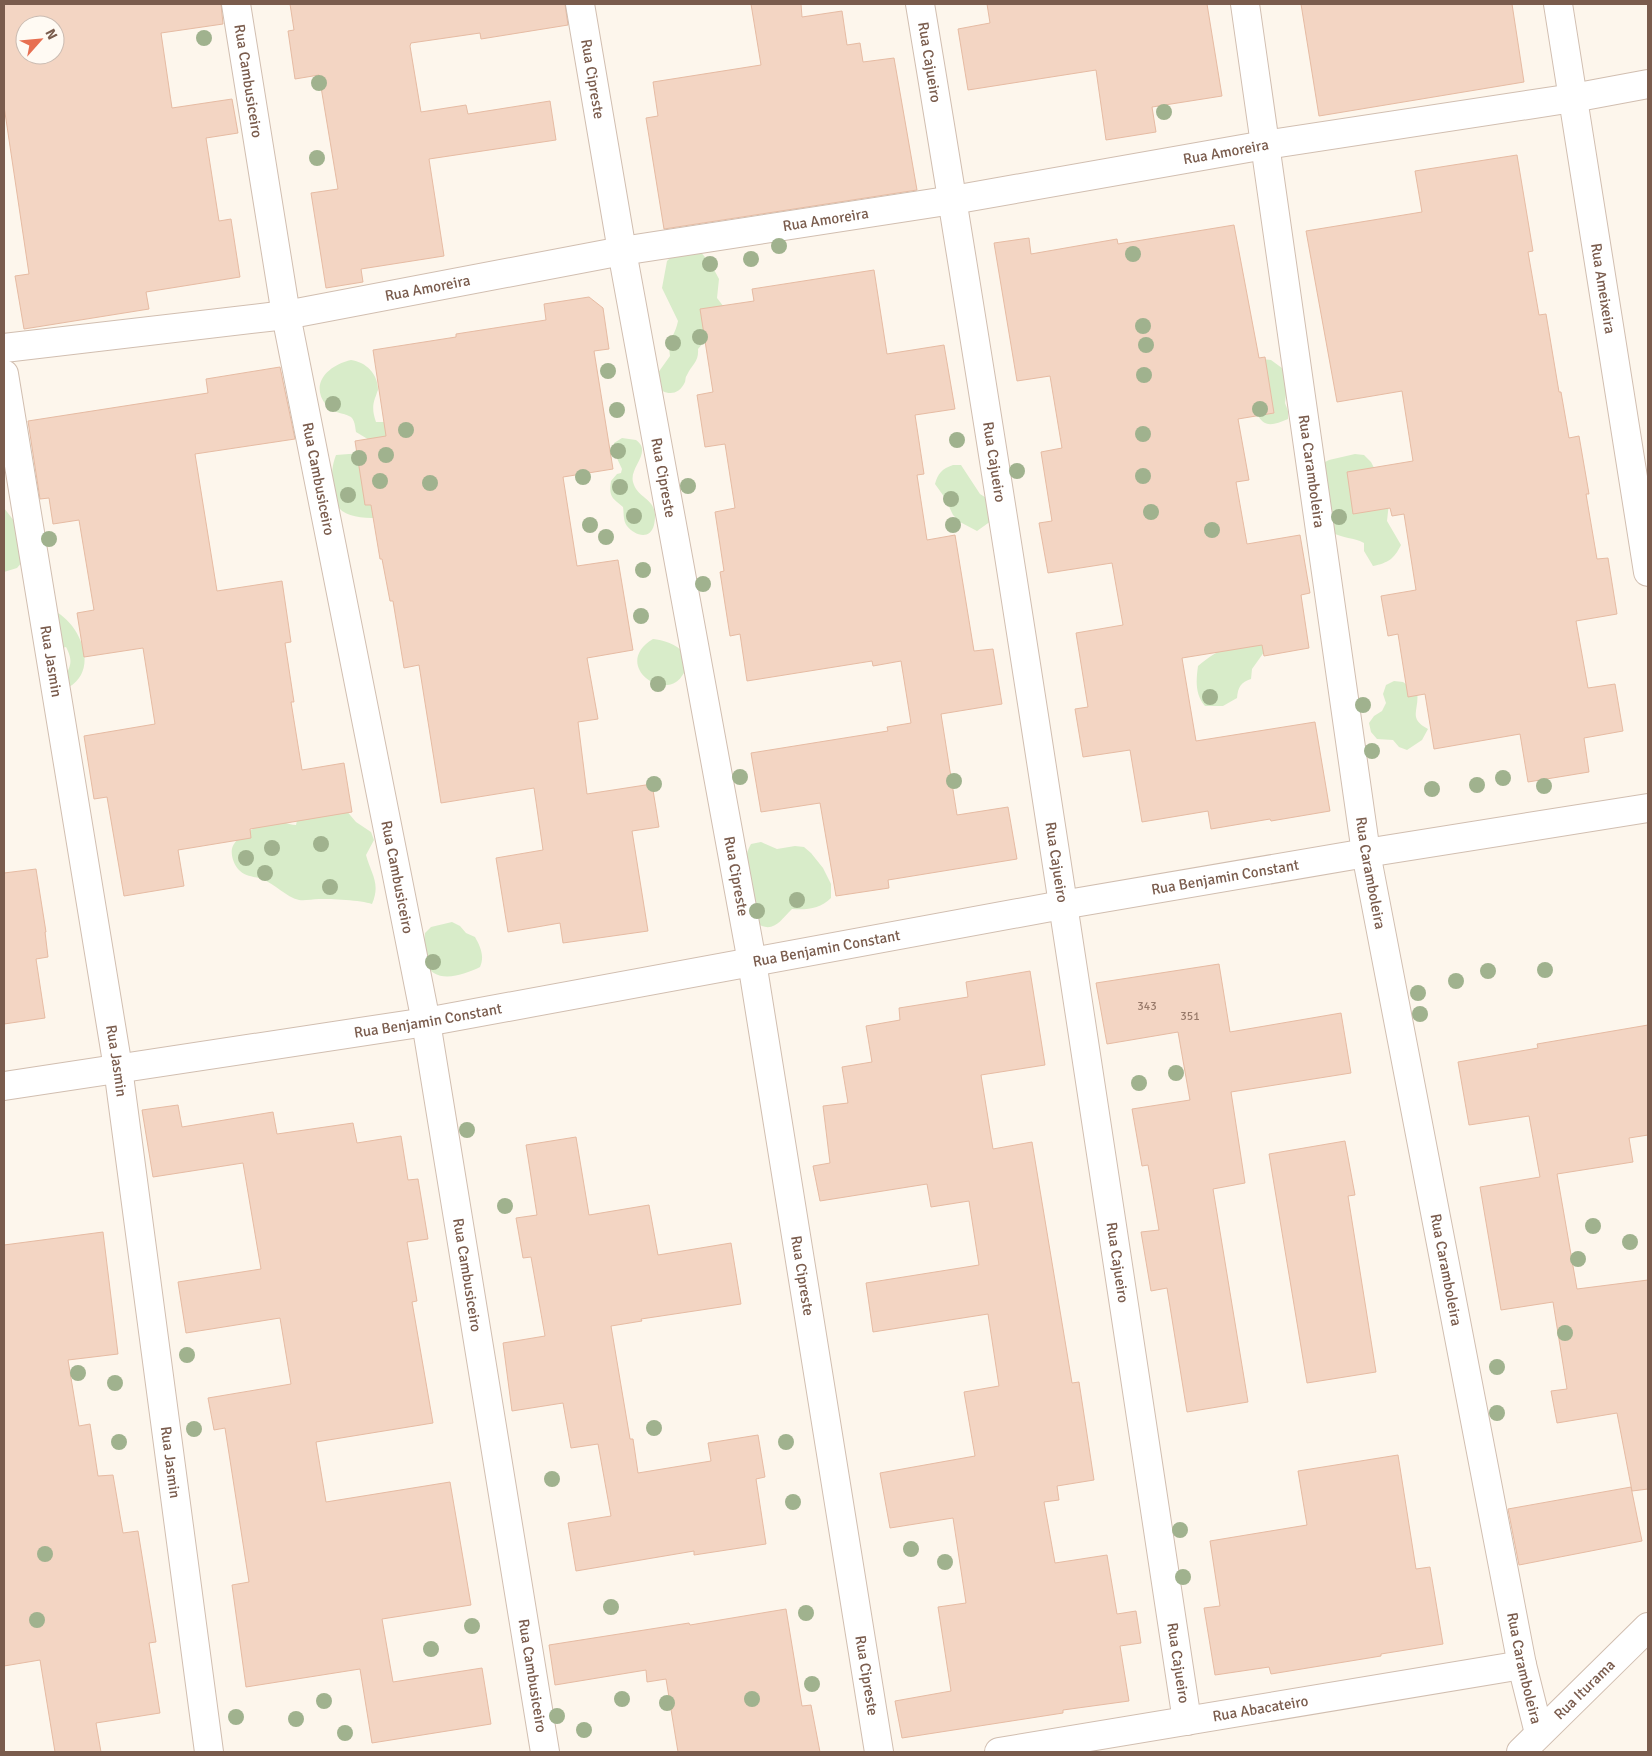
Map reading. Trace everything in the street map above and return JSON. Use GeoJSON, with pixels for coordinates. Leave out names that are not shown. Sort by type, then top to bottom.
{"type":"FeatureCollection","features":[{"type":"Feature","properties":{"kind":"street","name":"Rua Cambusiceiro"},"geometry":{"type":"LineString","coordinates":[[236,4],[286,315],[426,1022],[545,1752]]}},
{"type":"Feature","properties":{"kind":"street","name":"Rua Cipreste"},"geometry":{"type":"LineString","coordinates":[[580,4],[622,251],[752,962],[879,1752]]}},
{"type":"Feature","properties":{"kind":"street","name":"Rua Cajueiro"},"geometry":{"type":"LineString","coordinates":[[920,4],[953,200],[1188,1721]]}},
{"type":"Feature","properties":{"kind":"street","name":"Rua Caramboleira"},"geometry":{"type":"LineString","coordinates":[[1245,4],[1366,853],[1522,1665],[1530,1743]]}},
{"type":"Feature","properties":{"kind":"street","name":"Rua Ameixeira"},"geometry":{"type":"LineString","coordinates":[[1558,4],[1648,572]]}},
{"type":"Feature","properties":{"kind":"street","name":"Rua Amoreira"},"geometry":{"type":"LineString","coordinates":[[4,348],[286,315],[622,251],[953,200],[1266,145],[1573,98],[1648,84]]}},
{"type":"Feature","properties":{"kind":"street","name":"Rua Jasmin"},"geometry":{"type":"LineString","coordinates":[[4,374],[118,1068],[209,1752]]}},
{"type":"Feature","properties":{"kind":"street","name":"Rua Benjamin Constant"},"geometry":{"type":"LineString","coordinates":[[4,1086],[426,1022],[1062,905],[1366,853],[1648,808]]}},
{"type":"Feature","properties":{"kind":"street","name":"Rua Iturama"},"geometry":{"type":"LineString","coordinates":[[1530,1743],[1648,1627]]}},
{"type":"Feature","properties":{"kind":"street","name":"Rua Abacateiro"},"geometry":{"type":"LineString","coordinates":[[999,1752],[1522,1665]]}},
{"type":"Feature","properties":{"kind":"green space"},"geometry":{"type":"Polygon","coordinates":[[[698,249],[711,264],[719,279],[717,298],[727,311],[720,339],[704,342],[698,349],[696,360],[686,376],[682,387],[675,392],[667,393],[655,386],[655,377],[670,356],[670,341],[678,321],[662,288],[667,261],[673,255],[698,249]]]}},
{"type":"Feature","properties":{"kind":"green space"},"geometry":{"type":"Polygon","coordinates":[[[1262,359],[1271,360],[1286,371],[1289,387],[1285,403],[1288,419],[1278,423],[1269,424],[1262,421],[1256,412],[1262,359]]]}},
{"type":"Feature","properties":{"kind":"green space"},"geometry":{"type":"Polygon","coordinates":[[[351,360],[366,366],[376,379],[378,390],[373,407],[376,422],[384,422],[392,418],[378,518],[359,517],[344,512],[335,502],[333,494],[333,469],[336,455],[362,453],[371,441],[356,432],[351,417],[329,408],[321,397],[321,382],[324,376],[335,366],[351,360]]]}},
{"type":"Feature","properties":{"kind":"green space"},"geometry":{"type":"Polygon","coordinates":[[[622,438],[636,440],[641,445],[641,455],[634,471],[633,482],[639,493],[651,504],[655,516],[652,530],[646,535],[638,534],[627,526],[623,507],[613,499],[610,490],[611,481],[617,474],[621,473],[622,469],[614,452],[614,443],[622,438]]]}},
{"type":"Feature","properties":{"kind":"green space"},"geometry":{"type":"Polygon","coordinates":[[[1355,454],[1364,455],[1371,462],[1384,487],[1389,503],[1387,521],[1401,545],[1390,560],[1373,566],[1364,551],[1364,543],[1331,532],[1313,468],[1329,460],[1355,454]]]}},
{"type":"Feature","properties":{"kind":"green space"},"geometry":{"type":"Polygon","coordinates":[[[953,465],[961,465],[980,494],[988,499],[991,521],[977,531],[960,522],[953,515],[945,498],[935,484],[941,472],[953,465]]]}},
{"type":"Feature","properties":{"kind":"green space"},"geometry":{"type":"Polygon","coordinates":[[[4,508],[18,526],[23,561],[17,568],[4,572],[4,508]]]}},
{"type":"Feature","properties":{"kind":"green space"},"geometry":{"type":"Polygon","coordinates":[[[58,613],[74,628],[80,639],[85,660],[78,680],[69,687],[65,686],[65,680],[70,664],[69,654],[66,647],[58,649],[49,615],[58,613]]]}},
{"type":"Feature","properties":{"kind":"green space"},"geometry":{"type":"Polygon","coordinates":[[[653,639],[674,645],[683,653],[686,670],[676,682],[667,685],[658,684],[649,681],[642,674],[638,666],[638,657],[642,648],[653,639]]]}},
{"type":"Feature","properties":{"kind":"green space"},"geometry":{"type":"Polygon","coordinates":[[[1260,642],[1267,648],[1252,669],[1251,679],[1245,682],[1238,691],[1237,698],[1223,706],[1205,706],[1199,697],[1197,687],[1198,666],[1214,654],[1227,648],[1260,642]]]}},
{"type":"Feature","properties":{"kind":"green space"},"geometry":{"type":"Polygon","coordinates":[[[1394,681],[1403,682],[1417,692],[1416,717],[1428,729],[1422,740],[1407,750],[1399,747],[1393,740],[1377,739],[1371,732],[1369,723],[1374,716],[1382,711],[1386,703],[1383,694],[1386,685],[1394,681]]]}},
{"type":"Feature","properties":{"kind":"green space"},"geometry":{"type":"Polygon","coordinates":[[[300,807],[345,809],[356,822],[371,832],[374,840],[366,855],[376,890],[372,904],[338,900],[299,900],[267,881],[246,875],[238,869],[233,860],[232,853],[237,840],[269,822],[277,821],[296,825],[300,807]]]}},
{"type":"Feature","properties":{"kind":"green space"},"geometry":{"type":"Polygon","coordinates":[[[761,842],[777,849],[795,846],[804,847],[823,868],[831,884],[831,898],[827,902],[813,908],[792,909],[780,922],[772,927],[756,923],[747,856],[751,844],[761,842]]]}},
{"type":"Feature","properties":{"kind":"green space"},"geometry":{"type":"Polygon","coordinates":[[[452,922],[460,926],[466,933],[475,937],[479,944],[482,959],[480,967],[466,973],[442,976],[435,974],[429,969],[425,961],[423,951],[425,933],[431,927],[452,922]]]}},
{"type":"Feature","properties":{"kind":"building"},"geometry":{"type":"Polygon","coordinates":[[[4,4],[221,4],[223,24],[161,33],[172,108],[232,99],[238,133],[206,138],[219,221],[231,219],[240,277],[146,292],[149,309],[24,329],[15,276],[29,274],[4,106],[4,4]]]}},
{"type":"Feature","properties":{"kind":"building"},"geometry":{"type":"Polygon","coordinates":[[[290,4],[565,4],[568,25],[481,39],[480,33],[411,43],[410,46],[421,112],[466,105],[468,114],[550,101],[556,140],[429,159],[444,256],[361,269],[363,282],[326,288],[311,193],[338,189],[319,75],[295,79],[288,31],[294,30],[290,4]]]}},
{"type":"Feature","properties":{"kind":"building"},"geometry":{"type":"Polygon","coordinates":[[[751,4],[801,4],[802,17],[842,11],[847,45],[860,43],[863,62],[894,58],[917,190],[664,229],[646,118],[658,116],[653,82],[761,65],[751,4]]]}},
{"type":"Feature","properties":{"kind":"building"},"geometry":{"type":"Polygon","coordinates":[[[987,4],[1207,4],[1222,96],[1152,107],[1156,132],[1106,140],[1096,70],[968,90],[958,29],[990,23],[987,4]]]}},
{"type":"Feature","properties":{"kind":"building"},"geometry":{"type":"Polygon","coordinates":[[[1301,4],[1512,4],[1524,82],[1319,116],[1301,4]]]}},
{"type":"Feature","properties":{"kind":"building"},"geometry":{"type":"Polygon","coordinates":[[[1517,155],[1533,251],[1528,252],[1539,315],[1546,314],[1569,438],[1579,436],[1597,559],[1608,558],[1617,614],[1576,621],[1588,688],[1615,684],[1623,731],[1584,738],[1589,772],[1528,782],[1520,734],[1434,749],[1425,694],[1408,697],[1398,634],[1388,636],[1381,596],[1416,590],[1404,514],[1392,516],[1390,508],[1353,514],[1347,472],[1413,461],[1402,391],[1337,402],[1306,231],[1422,212],[1415,171],[1517,155]]]}},
{"type":"Feature","properties":{"kind":"building"},"geometry":{"type":"Polygon","coordinates":[[[1234,225],[1259,358],[1265,357],[1274,413],[1238,419],[1249,480],[1236,482],[1247,544],[1300,535],[1310,593],[1301,595],[1309,648],[1264,656],[1262,645],[1182,658],[1196,741],[1315,722],[1330,811],[1211,829],[1208,811],[1142,822],[1130,750],[1083,757],[1075,709],[1088,707],[1076,633],[1123,625],[1112,563],[1048,573],[1039,523],[1052,521],[1041,452],[1062,448],[1050,376],[1017,381],[994,243],[1029,238],[1031,254],[1117,239],[1118,244],[1234,225]]]}},
{"type":"Feature","properties":{"kind":"building"},"geometry":{"type":"Polygon","coordinates":[[[874,270],[887,354],[944,345],[955,409],[915,415],[924,474],[917,475],[927,540],[955,535],[974,651],[993,649],[1002,704],[941,714],[957,815],[1008,807],[1017,859],[888,880],[889,888],[836,896],[820,803],[761,812],[751,753],[888,731],[887,727],[911,723],[901,661],[873,666],[872,661],[747,681],[740,634],[730,636],[720,572],[724,571],[715,512],[735,508],[725,444],[705,447],[697,395],[713,392],[700,309],[754,301],[752,289],[874,270]]]}},
{"type":"Feature","properties":{"kind":"building"},"geometry":{"type":"Polygon","coordinates":[[[589,297],[603,308],[609,349],[594,351],[613,469],[563,477],[577,566],[618,560],[633,650],[587,658],[598,719],[578,722],[587,794],[652,784],[659,827],[632,831],[648,931],[563,943],[560,923],[508,932],[496,858],[543,850],[534,788],[441,803],[419,665],[404,668],[393,601],[390,601],[382,559],[380,559],[371,505],[365,505],[355,441],[386,436],[373,350],[456,337],[456,334],[546,320],[544,304],[589,297]]]}},
{"type":"Feature","properties":{"kind":"building"},"geometry":{"type":"Polygon","coordinates":[[[280,367],[295,439],[195,454],[217,591],[282,581],[291,642],[285,643],[294,702],[291,702],[302,770],[344,763],[352,812],[250,829],[251,838],[178,850],[184,886],[124,896],[107,797],[94,799],[84,736],[155,724],[143,648],[84,657],[77,613],[94,610],[79,520],[53,524],[49,498],[40,499],[28,421],[208,393],[206,379],[280,367]]]}},
{"type":"Feature","properties":{"kind":"building"},"geometry":{"type":"Polygon","coordinates":[[[36,869],[48,957],[36,959],[45,1018],[4,1024],[4,873],[36,869]]]}},
{"type":"Feature","properties":{"kind":"building"},"geometry":{"type":"Polygon","coordinates":[[[1219,964],[1230,1032],[1341,1013],[1351,1073],[1231,1092],[1245,1183],[1213,1189],[1248,1402],[1187,1412],[1167,1288],[1151,1291],[1141,1232],[1159,1230],[1148,1165],[1142,1166],[1132,1109],[1190,1100],[1178,1032],[1107,1044],[1096,983],[1219,964]]]}},
{"type":"Feature","properties":{"kind":"building"},"geometry":{"type":"Polygon","coordinates":[[[1030,971],[1045,1065],[981,1075],[993,1149],[1032,1142],[1072,1383],[1079,1382],[1094,1480],[1057,1486],[1059,1500],[1044,1502],[1055,1563],[1107,1555],[1117,1614],[1136,1611],[1141,1643],[1120,1646],[1129,1701],[1063,1710],[1063,1713],[902,1738],[895,1701],[951,1691],[938,1607],[966,1603],[953,1518],[890,1528],[880,1473],[975,1456],[964,1392],[999,1386],[988,1314],[873,1332],[866,1283],[979,1265],[969,1201],[931,1207],[927,1184],[820,1201],[813,1166],[830,1163],[823,1106],[848,1103],[842,1067],[872,1062],[866,1026],[900,1020],[899,1008],[968,997],[966,982],[1030,971]]]}},
{"type":"Feature","properties":{"kind":"building"},"geometry":{"type":"Polygon","coordinates":[[[1648,1025],[1648,1135],[1629,1138],[1633,1162],[1557,1174],[1577,1289],[1648,1280],[1648,1489],[1632,1491],[1617,1413],[1557,1423],[1551,1391],[1567,1389],[1553,1302],[1501,1310],[1480,1187],[1540,1177],[1529,1116],[1469,1125],[1458,1062],[1538,1048],[1537,1044],[1648,1025]]]}},
{"type":"Feature","properties":{"kind":"building"},"geometry":{"type":"Polygon","coordinates":[[[178,1105],[182,1127],[273,1112],[277,1134],[353,1123],[357,1143],[401,1136],[408,1180],[418,1179],[428,1239],[407,1242],[417,1301],[412,1302],[433,1423],[316,1442],[326,1502],[450,1482],[471,1605],[382,1619],[393,1682],[482,1668],[491,1724],[372,1743],[360,1669],[246,1687],[232,1585],[249,1582],[225,1428],[214,1430],[208,1398],[291,1384],[280,1318],[186,1333],[178,1282],[261,1269],[243,1163],[153,1177],[142,1110],[178,1105]]]}},
{"type":"Feature","properties":{"kind":"building"},"geometry":{"type":"Polygon","coordinates":[[[576,1137],[589,1215],[649,1205],[658,1255],[731,1243],[741,1304],[641,1319],[642,1321],[611,1326],[630,1439],[633,1439],[638,1473],[711,1461],[708,1443],[758,1435],[765,1477],[756,1479],[766,1544],[694,1555],[694,1551],[576,1571],[568,1523],[611,1516],[598,1444],[571,1448],[563,1403],[512,1411],[503,1343],[545,1336],[531,1257],[523,1258],[516,1218],[537,1215],[526,1145],[576,1137]]]}},
{"type":"Feature","properties":{"kind":"building"},"geometry":{"type":"Polygon","coordinates":[[[1345,1141],[1355,1195],[1348,1196],[1376,1372],[1307,1383],[1269,1154],[1345,1141]]]}},
{"type":"Feature","properties":{"kind":"building"},"geometry":{"type":"Polygon","coordinates":[[[103,1232],[118,1354],[68,1360],[79,1426],[90,1424],[98,1476],[113,1475],[123,1533],[138,1531],[156,1642],[149,1643],[160,1713],[96,1723],[101,1752],[55,1752],[40,1660],[4,1666],[4,1245],[103,1232]]]}},
{"type":"Feature","properties":{"kind":"building"},"geometry":{"type":"Polygon","coordinates":[[[1398,1455],[1416,1569],[1430,1567],[1443,1644],[1271,1674],[1269,1667],[1215,1675],[1204,1608],[1220,1606],[1210,1541],[1307,1525],[1298,1471],[1398,1455]]]}},
{"type":"Feature","properties":{"kind":"building"},"geometry":{"type":"Polygon","coordinates":[[[1631,1487],[1642,1541],[1519,1565],[1508,1509],[1631,1487]]]}},
{"type":"Feature","properties":{"kind":"building"},"geometry":{"type":"Polygon","coordinates":[[[786,1609],[802,1706],[811,1705],[820,1752],[678,1752],[666,1679],[647,1682],[646,1670],[555,1685],[549,1645],[786,1609]]]}}]}
